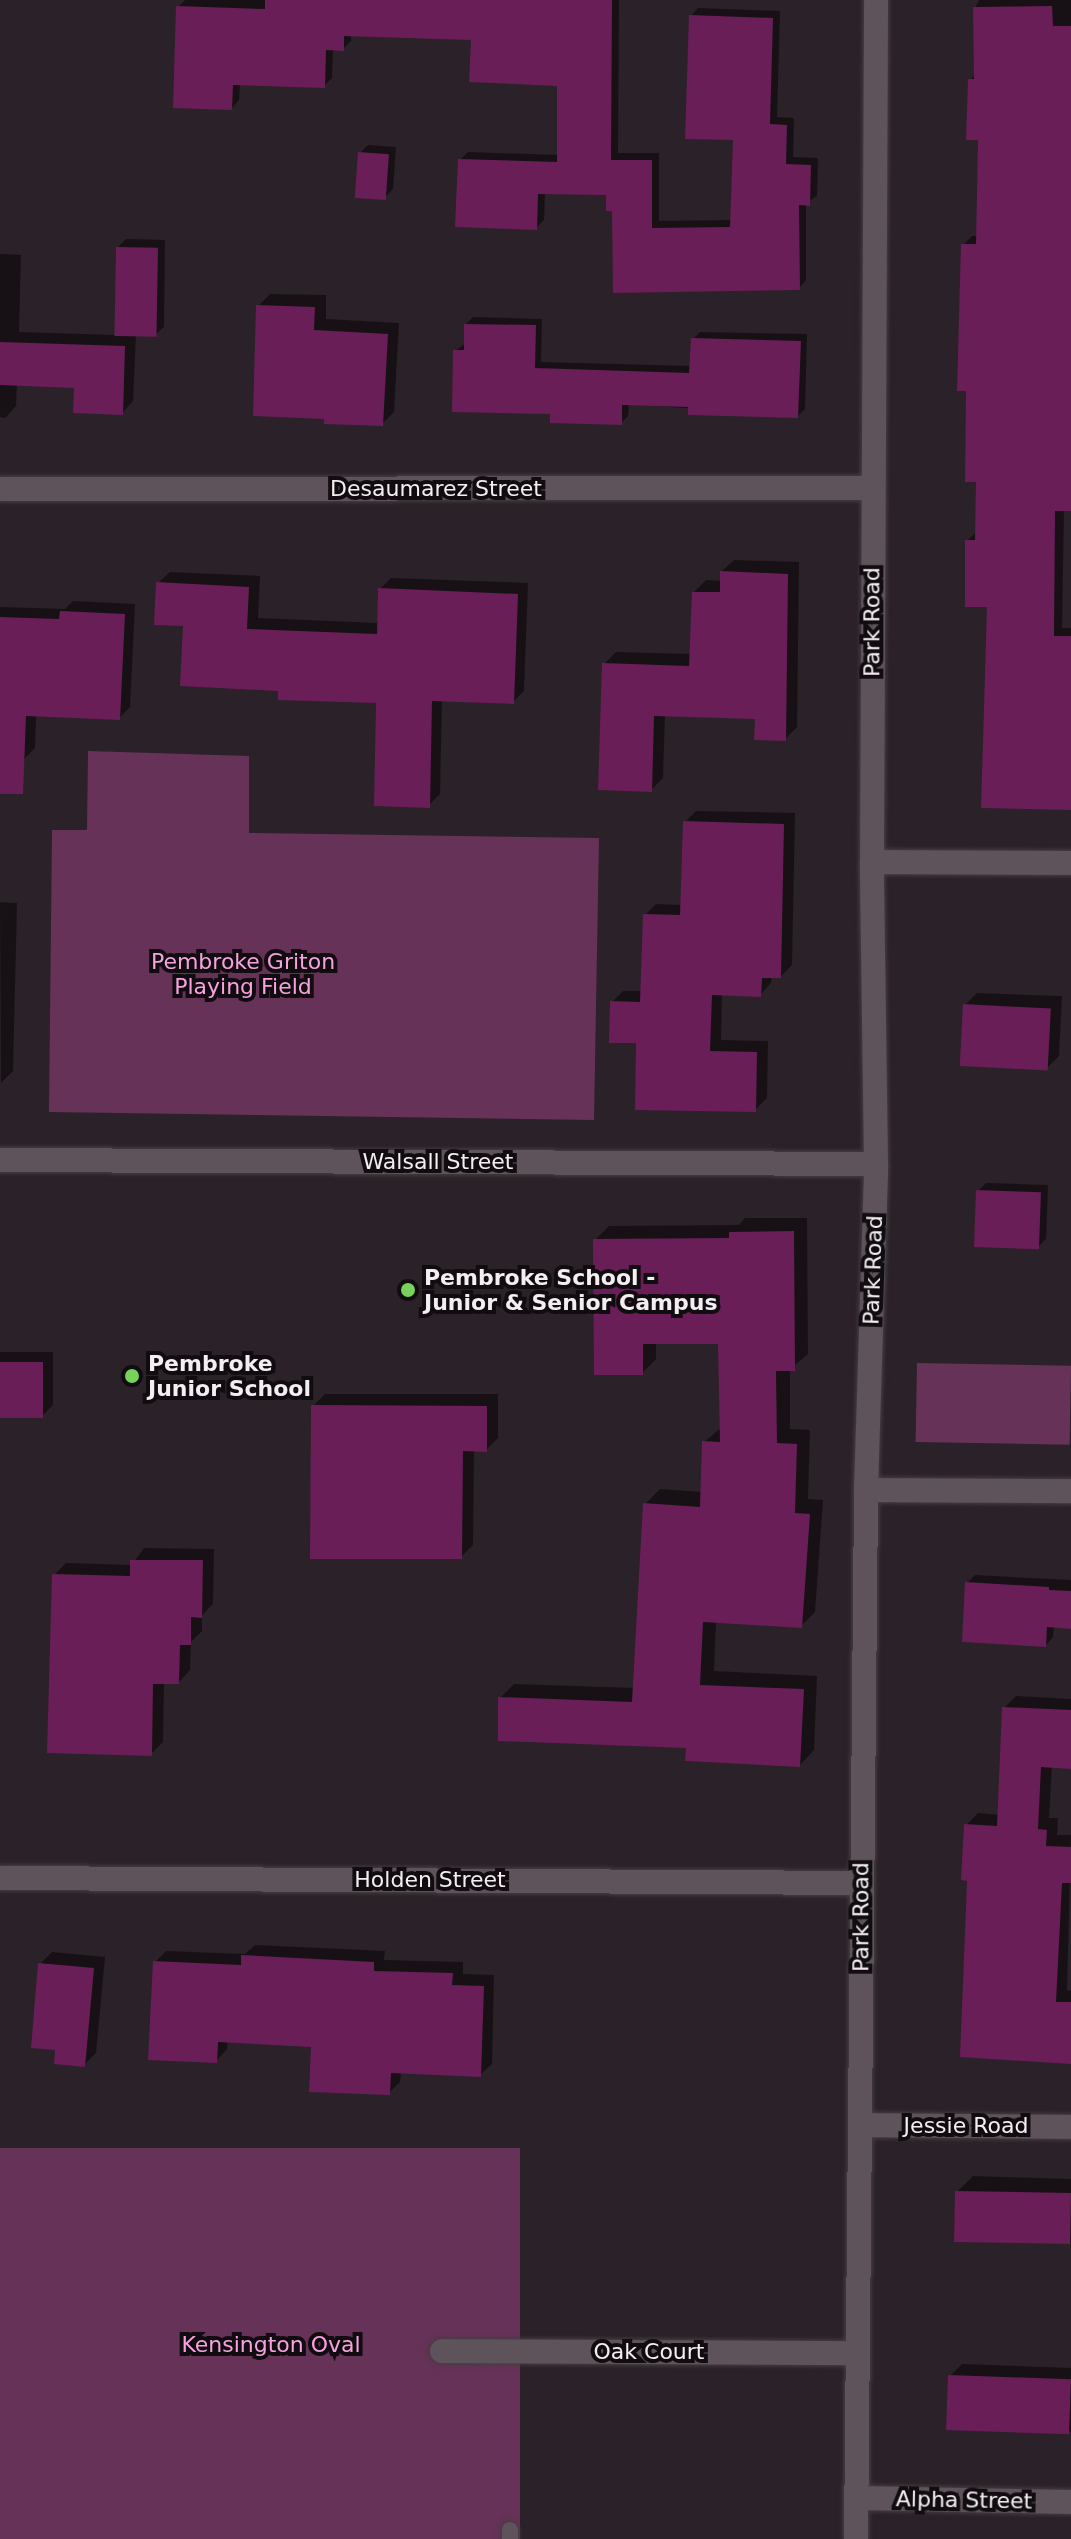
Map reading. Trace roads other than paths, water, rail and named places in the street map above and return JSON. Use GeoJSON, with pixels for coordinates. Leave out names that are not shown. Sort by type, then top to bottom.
{"type":"FeatureCollection","features":[{"type":"Feature","properties":{"kind":"street","name":"Park Road"},"geometry":{"type":"LineString","coordinates":[[856,2539],[866,1490],[876,1164],[872,488],[876,0]]}},
{"type":"Feature","properties":{"kind":"street","name":"Desaumarez Street"},"geometry":{"type":"LineString","coordinates":[[0,489],[872,488]]}},
{"type":"Feature","properties":{"kind":"street"},"geometry":{"type":"LineString","coordinates":[[872,862],[1071,863]]}},
{"type":"Feature","properties":{"kind":"street","name":"Walsall Street"},"geometry":{"type":"LineString","coordinates":[[0,1160],[876,1164]]}},
{"type":"Feature","properties":{"kind":"street"},"geometry":{"type":"LineString","coordinates":[[866,1490],[1071,1491]]}},
{"type":"Feature","properties":{"kind":"street","name":"Holden Street"},"geometry":{"type":"LineString","coordinates":[[0,1878],[861,1883]]}},
{"type":"Feature","properties":{"kind":"street","name":"Jessie Road"},"geometry":{"type":"LineString","coordinates":[[861,2125],[1071,2127]]}},
{"type":"Feature","properties":{"kind":"street","name":"Oak Court"},"geometry":{"type":"LineString","coordinates":[[442,2351],[857,2353]]}},
{"type":"Feature","properties":{"kind":"street","name":"Alpha Street"},"geometry":{"type":"LineString","coordinates":[[857,2498],[1071,2502]]}},
{"type":"Feature","properties":{"kind":"place","name":"Pembroke School - Junior & Senior Campus"},"geometry":{"type":"Point","coordinates":[408,1290]}},
{"type":"Feature","properties":{"kind":"place","name":"Pembroke Junior School"},"geometry":{"type":"Point","coordinates":[132,1376]}},
{"type":"Feature","properties":{"kind":"park label","name":"Pembroke Griton Playing Field"},"geometry":{"type":"Point","coordinates":[243,974]}},
{"type":"Feature","properties":{"kind":"park label","name":"Kensington Oval"},"geometry":{"type":"Point","coordinates":[271,2345]}}]}
